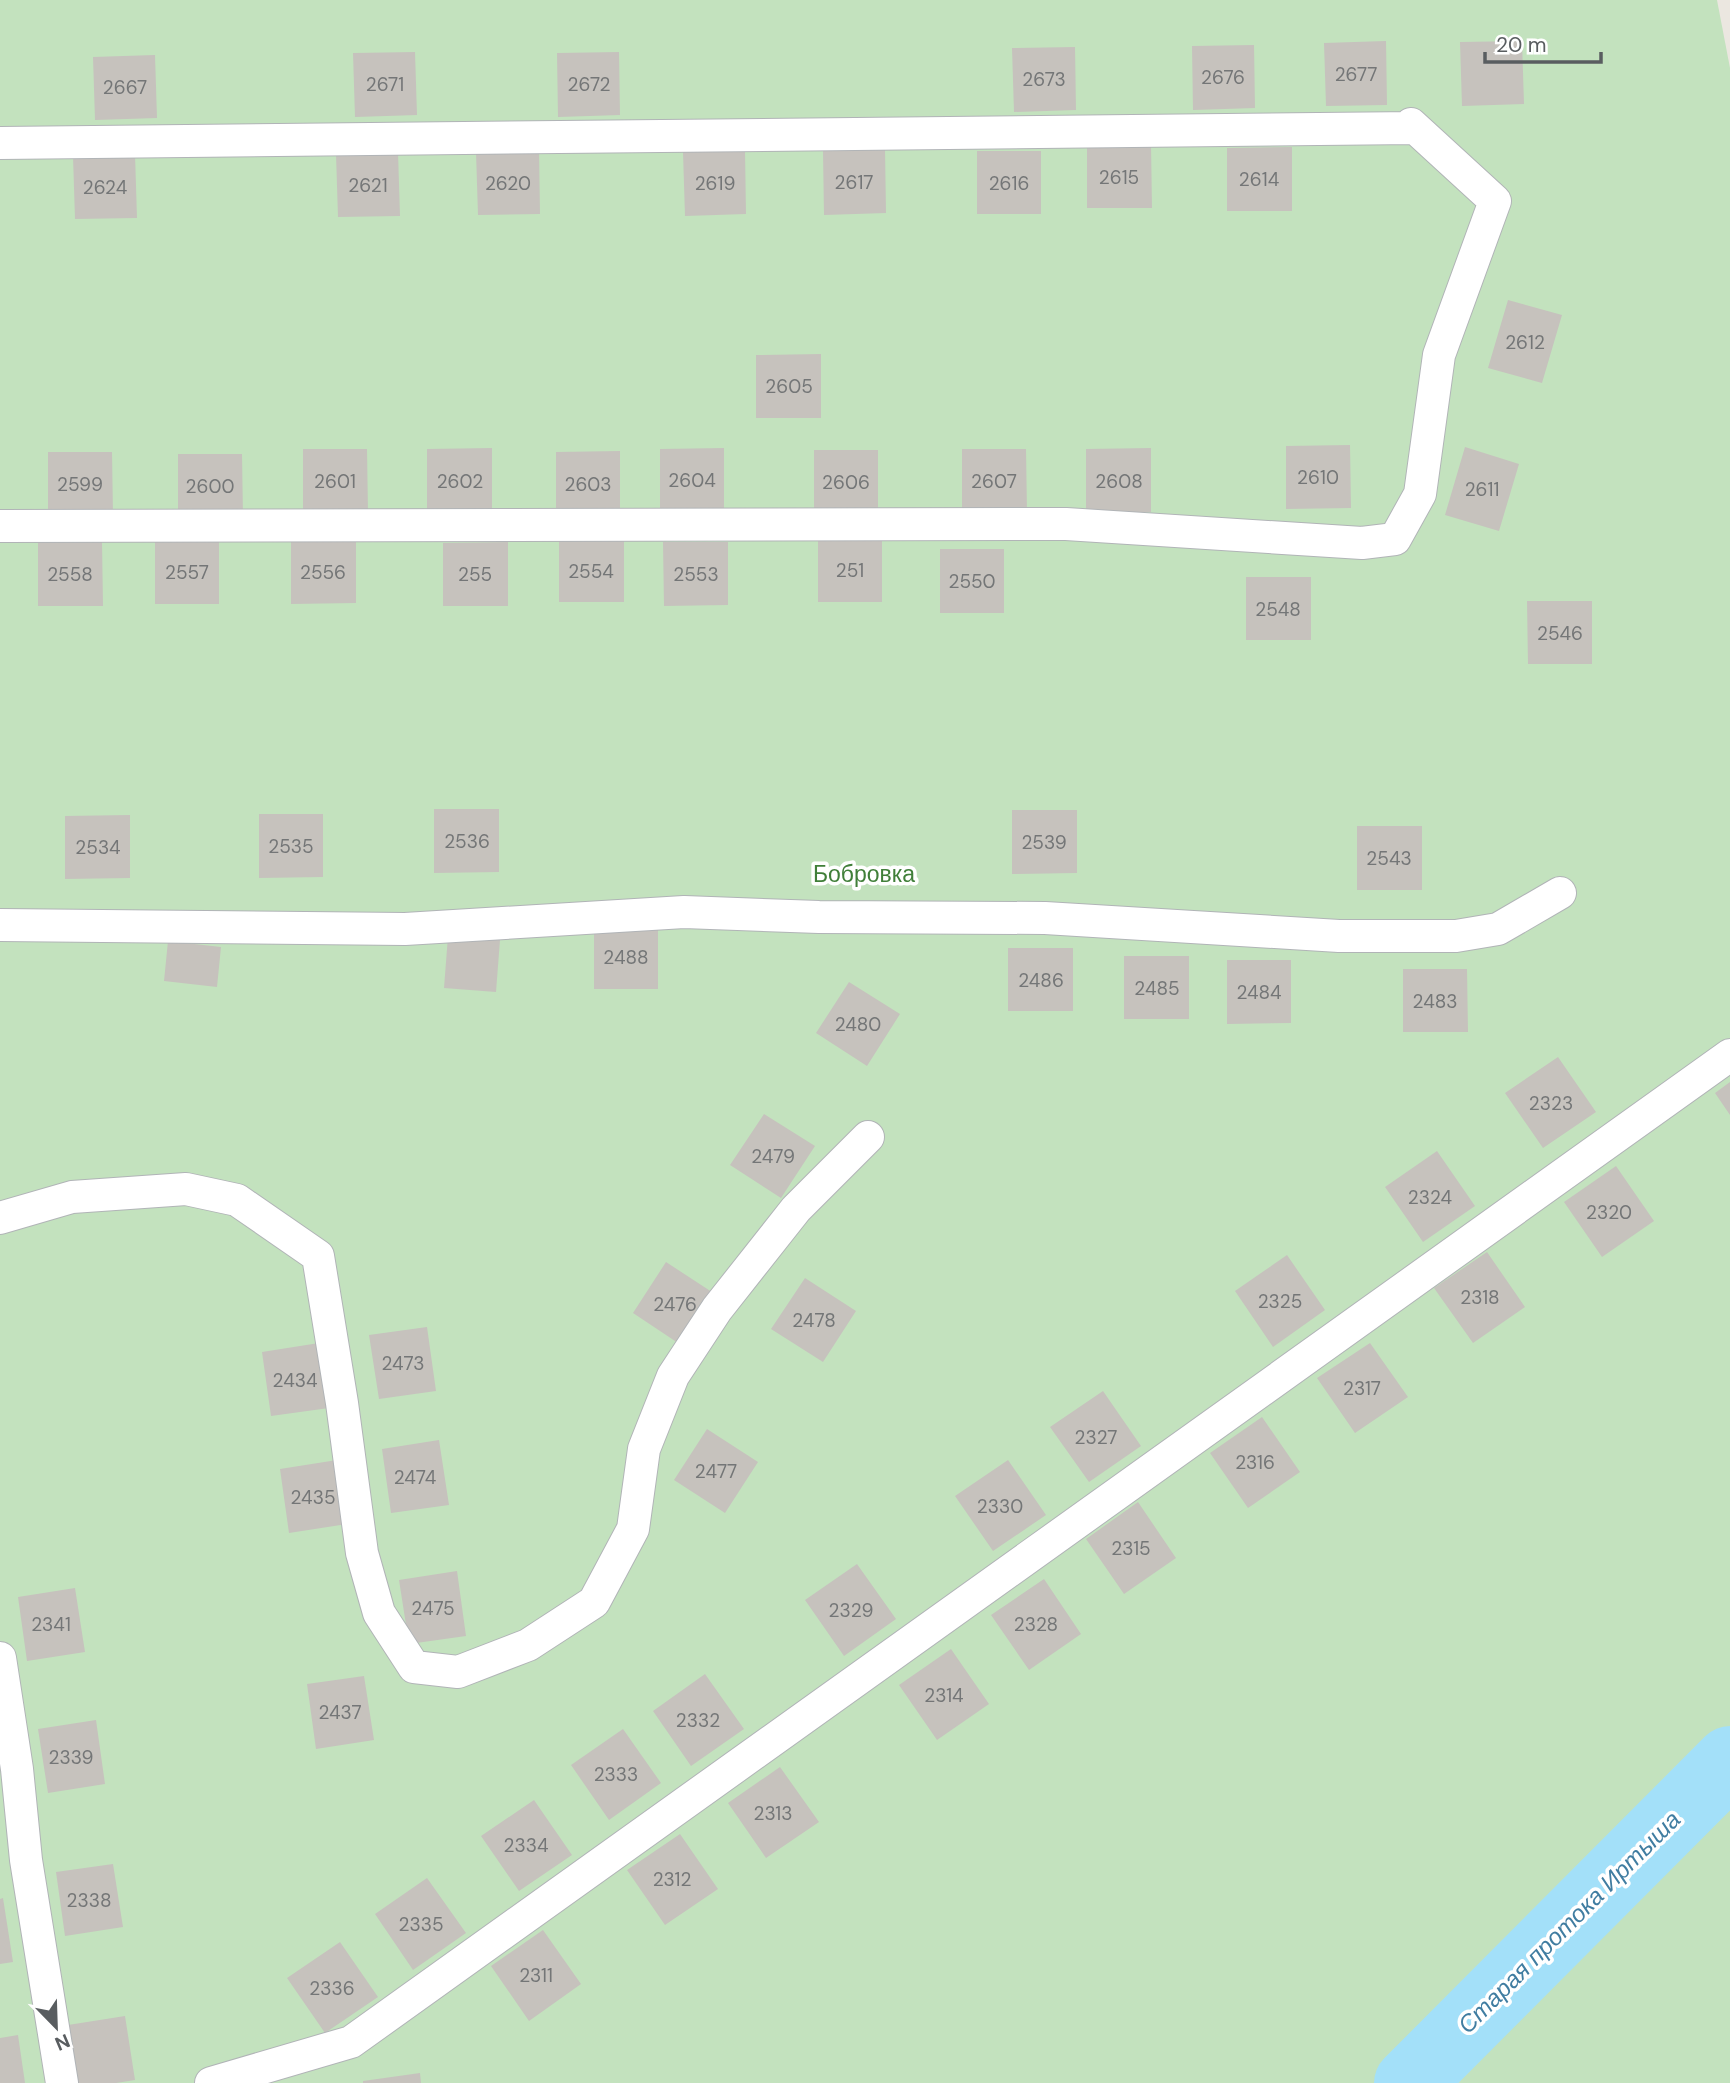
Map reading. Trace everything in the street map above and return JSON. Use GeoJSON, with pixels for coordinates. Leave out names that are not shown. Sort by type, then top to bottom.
{"type":"FeatureCollection","features":[{"type":"Feature","properties":{"kind":"street"},"geometry":{"type":"LineString","coordinates":[[0,143],[1413,126],[1495,201],[1439,355],[1420,494],[1395,539],[1362,543],[1066,524],[0,526]]}},
{"type":"Feature","properties":{"kind":"street"},"geometry":{"type":"LineString","coordinates":[[0,925],[405,929],[684,912],[819,917],[1045,918],[1339,936],[1457,936],[1498,929],[1560,893]]}},
{"type":"Feature","properties":{"kind":"street"},"geometry":{"type":"LineString","coordinates":[[211,2083],[351,2042],[1730,1055]]}},
{"type":"Feature","properties":{"kind":"street"},"geometry":{"type":"LineString","coordinates":[[0,1218],[72,1197],[186,1189],[237,1200],[318,1256],[342,1403],[362,1553],[379,1613],[414,1667],[458,1672],[528,1645],[594,1602],[632,1529],[644,1448],[673,1376],[717,1309],[796,1209],[868,1137]]}},
{"type":"Feature","properties":{"kind":"street"},"geometry":{"type":"LineString","coordinates":[[0,1658],[18,1769],[26,1860],[62,2083]]}},
{"type":"Feature","properties":{"kind":"green space","name":"Бобровка"},"geometry":{"type":"Polygon","coordinates":[[[0,0],[1717,0],[1730,68],[1730,2083],[0,2083],[0,0]]]}},
{"type":"Feature","properties":{"kind":"building"},"geometry":{"type":"Polygon","coordinates":[[[1386,41],[1387,105],[1326,106],[1324,43],[1386,41]]]}},
{"type":"Feature","properties":{"kind":"building"},"geometry":{"type":"Polygon","coordinates":[[[1522,41],[1524,104],[1462,106],[1460,42],[1522,41]]]}},
{"type":"Feature","properties":{"kind":"building"},"geometry":{"type":"Polygon","coordinates":[[[1254,45],[1255,108],[1193,110],[1192,46],[1254,45]]]}},
{"type":"Feature","properties":{"kind":"building"},"geometry":{"type":"Polygon","coordinates":[[[1075,47],[1076,110],[1014,112],[1012,48],[1075,47]]]}},
{"type":"Feature","properties":{"kind":"building"},"geometry":{"type":"Polygon","coordinates":[[[415,52],[417,115],[355,117],[353,53],[415,52]]]}},
{"type":"Feature","properties":{"kind":"building"},"geometry":{"type":"Polygon","coordinates":[[[619,52],[620,115],[558,117],[557,53],[619,52]]]}},
{"type":"Feature","properties":{"kind":"building"},"geometry":{"type":"Polygon","coordinates":[[[155,55],[157,118],[95,120],[93,57],[155,55]]]}},
{"type":"Feature","properties":{"kind":"building"},"geometry":{"type":"Polygon","coordinates":[[[1087,145],[1151,145],[1152,208],[1087,208],[1087,145]]]}},
{"type":"Feature","properties":{"kind":"building"},"geometry":{"type":"Polygon","coordinates":[[[1292,147],[1292,211],[1227,211],[1227,148],[1292,147]]]}},
{"type":"Feature","properties":{"kind":"building"},"geometry":{"type":"Polygon","coordinates":[[[885,149],[886,213],[824,215],[823,151],[885,149]]]}},
{"type":"Feature","properties":{"kind":"building"},"geometry":{"type":"Polygon","coordinates":[[[539,150],[540,214],[478,215],[476,152],[539,150]]]}},
{"type":"Feature","properties":{"kind":"building"},"geometry":{"type":"Polygon","coordinates":[[[745,151],[746,214],[685,216],[683,152],[745,151]]]}},
{"type":"Feature","properties":{"kind":"building"},"geometry":{"type":"Polygon","coordinates":[[[977,151],[1041,151],[1041,214],[977,214],[977,151]]]}},
{"type":"Feature","properties":{"kind":"building"},"geometry":{"type":"Polygon","coordinates":[[[398,152],[400,216],[338,217],[336,154],[398,152]]]}},
{"type":"Feature","properties":{"kind":"building"},"geometry":{"type":"Polygon","coordinates":[[[135,154],[137,218],[75,219],[73,156],[135,154]]]}},
{"type":"Feature","properties":{"kind":"building"},"geometry":{"type":"Polygon","coordinates":[[[1508,300],[1562,315],[1542,383],[1488,368],[1508,300]]]}},
{"type":"Feature","properties":{"kind":"building"},"geometry":{"type":"Polygon","coordinates":[[[821,354],[821,418],[756,418],[756,355],[821,354]]]}},
{"type":"Feature","properties":{"kind":"building"},"geometry":{"type":"Polygon","coordinates":[[[1350,445],[1351,508],[1286,509],[1286,446],[1350,445]]]}},
{"type":"Feature","properties":{"kind":"building"},"geometry":{"type":"Polygon","coordinates":[[[1465,447],[1519,464],[1499,531],[1445,515],[1465,447]]]}},
{"type":"Feature","properties":{"kind":"building"},"geometry":{"type":"Polygon","coordinates":[[[492,448],[492,512],[427,512],[427,449],[492,448]]]}},
{"type":"Feature","properties":{"kind":"building"},"geometry":{"type":"Polygon","coordinates":[[[724,448],[724,511],[660,512],[660,449],[724,448]]]}},
{"type":"Feature","properties":{"kind":"building"},"geometry":{"type":"Polygon","coordinates":[[[1151,448],[1151,512],[1086,512],[1086,449],[1151,448]]]}},
{"type":"Feature","properties":{"kind":"building"},"geometry":{"type":"Polygon","coordinates":[[[303,449],[367,449],[368,512],[303,512],[303,449]]]}},
{"type":"Feature","properties":{"kind":"building"},"geometry":{"type":"Polygon","coordinates":[[[962,449],[1026,449],[1027,512],[962,513],[962,449]]]}},
{"type":"Feature","properties":{"kind":"building"},"geometry":{"type":"Polygon","coordinates":[[[814,450],[878,450],[878,513],[814,513],[814,450]]]}},
{"type":"Feature","properties":{"kind":"building"},"geometry":{"type":"Polygon","coordinates":[[[620,451],[620,515],[556,515],[556,452],[620,451]]]}},
{"type":"Feature","properties":{"kind":"building"},"geometry":{"type":"Polygon","coordinates":[[[48,452],[112,452],[113,516],[48,516],[48,452]]]}},
{"type":"Feature","properties":{"kind":"building"},"geometry":{"type":"Polygon","coordinates":[[[178,454],[242,454],[243,518],[178,518],[178,454]]]}},
{"type":"Feature","properties":{"kind":"building"},"geometry":{"type":"Polygon","coordinates":[[[559,539],[624,539],[624,602],[559,602],[559,539]]]}},
{"type":"Feature","properties":{"kind":"building"},"geometry":{"type":"Polygon","coordinates":[[[818,539],[882,539],[882,602],[818,602],[818,539]]]}},
{"type":"Feature","properties":{"kind":"building"},"geometry":{"type":"Polygon","coordinates":[[[219,540],[219,604],[155,604],[155,541],[219,540]]]}},
{"type":"Feature","properties":{"kind":"building"},"geometry":{"type":"Polygon","coordinates":[[[356,540],[356,603],[291,604],[291,541],[356,540]]]}},
{"type":"Feature","properties":{"kind":"building"},"geometry":{"type":"Polygon","coordinates":[[[38,542],[102,542],[103,606],[38,606],[38,542]]]}},
{"type":"Feature","properties":{"kind":"building"},"geometry":{"type":"Polygon","coordinates":[[[508,542],[508,606],[443,606],[443,543],[508,542]]]}},
{"type":"Feature","properties":{"kind":"building"},"geometry":{"type":"Polygon","coordinates":[[[663,542],[728,542],[728,605],[664,606],[663,542]]]}},
{"type":"Feature","properties":{"kind":"building"},"geometry":{"type":"Polygon","coordinates":[[[940,549],[1004,549],[1004,613],[940,613],[940,549]]]}},
{"type":"Feature","properties":{"kind":"building"},"geometry":{"type":"Polygon","coordinates":[[[1246,577],[1311,577],[1311,640],[1246,640],[1246,577]]]}},
{"type":"Feature","properties":{"kind":"building"},"geometry":{"type":"Polygon","coordinates":[[[1527,601],[1592,601],[1592,664],[1528,664],[1527,601]]]}},
{"type":"Feature","properties":{"kind":"building"},"geometry":{"type":"Polygon","coordinates":[[[434,809],[499,809],[499,872],[434,873],[434,809]]]}},
{"type":"Feature","properties":{"kind":"building"},"geometry":{"type":"Polygon","coordinates":[[[1012,810],[1077,810],[1077,873],[1012,874],[1012,810]]]}},
{"type":"Feature","properties":{"kind":"building"},"geometry":{"type":"Polygon","coordinates":[[[259,814],[323,814],[323,877],[259,878],[259,814]]]}},
{"type":"Feature","properties":{"kind":"building"},"geometry":{"type":"Polygon","coordinates":[[[130,815],[130,878],[65,879],[65,816],[130,815]]]}},
{"type":"Feature","properties":{"kind":"building"},"geometry":{"type":"Polygon","coordinates":[[[1357,826],[1422,826],[1422,890],[1357,890],[1357,826]]]}},
{"type":"Feature","properties":{"kind":"building"},"geometry":{"type":"Polygon","coordinates":[[[658,925],[658,989],[594,989],[594,926],[658,925]]]}},
{"type":"Feature","properties":{"kind":"building"},"geometry":{"type":"Polygon","coordinates":[[[448,936],[500,940],[496,992],[444,988],[448,936]]]}},
{"type":"Feature","properties":{"kind":"building"},"geometry":{"type":"Polygon","coordinates":[[[168,941],[221,947],[217,987],[164,981],[168,941]]]}},
{"type":"Feature","properties":{"kind":"building"},"geometry":{"type":"Polygon","coordinates":[[[1008,948],[1073,948],[1073,1011],[1008,1011],[1008,948]]]}},
{"type":"Feature","properties":{"kind":"building"},"geometry":{"type":"Polygon","coordinates":[[[1124,956],[1189,956],[1189,1019],[1124,1019],[1124,956]]]}},
{"type":"Feature","properties":{"kind":"building"},"geometry":{"type":"Polygon","coordinates":[[[1227,960],[1291,960],[1291,1023],[1227,1024],[1227,960]]]}},
{"type":"Feature","properties":{"kind":"building"},"geometry":{"type":"Polygon","coordinates":[[[1403,969],[1467,969],[1468,1032],[1403,1032],[1403,969]]]}},
{"type":"Feature","properties":{"kind":"building"},"geometry":{"type":"Polygon","coordinates":[[[849,982],[900,1014],[867,1066],[816,1033],[849,982]]]}},
{"type":"Feature","properties":{"kind":"building"},"geometry":{"type":"Polygon","coordinates":[[[1558,1057],[1596,1112],[1543,1148],[1505,1093],[1558,1057]]]}},
{"type":"Feature","properties":{"kind":"building"},"geometry":{"type":"Polygon","coordinates":[[[1730,1082],[1730,1115],[1715,1093],[1730,1082]]]}},
{"type":"Feature","properties":{"kind":"building"},"geometry":{"type":"Polygon","coordinates":[[[764,1114],[815,1146],[781,1198],[730,1165],[764,1114]]]}},
{"type":"Feature","properties":{"kind":"building"},"geometry":{"type":"Polygon","coordinates":[[[1437,1151],[1475,1206],[1423,1242],[1385,1187],[1437,1151]]]}},
{"type":"Feature","properties":{"kind":"building"},"geometry":{"type":"Polygon","coordinates":[[[1616,1166],[1654,1221],[1602,1257],[1564,1202],[1616,1166]]]}},
{"type":"Feature","properties":{"kind":"building"},"geometry":{"type":"Polygon","coordinates":[[[1487,1252],[1525,1307],[1473,1343],[1434,1288],[1487,1252]]]}},
{"type":"Feature","properties":{"kind":"building"},"geometry":{"type":"Polygon","coordinates":[[[1287,1255],[1325,1310],[1273,1347],[1235,1291],[1287,1255]]]}},
{"type":"Feature","properties":{"kind":"building"},"geometry":{"type":"Polygon","coordinates":[[[666,1262],[718,1296],[684,1347],[633,1313],[666,1262]]]}},
{"type":"Feature","properties":{"kind":"building"},"geometry":{"type":"Polygon","coordinates":[[[805,1278],[856,1311],[823,1362],[771,1329],[805,1278]]]}},
{"type":"Feature","properties":{"kind":"building"},"geometry":{"type":"Polygon","coordinates":[[[427,1327],[436,1391],[379,1399],[369,1335],[427,1327]]]}},
{"type":"Feature","properties":{"kind":"building"},"geometry":{"type":"Polygon","coordinates":[[[319,1343],[329,1408],[271,1416],[262,1352],[319,1343]]]}},
{"type":"Feature","properties":{"kind":"building"},"geometry":{"type":"Polygon","coordinates":[[[1370,1343],[1408,1397],[1355,1433],[1317,1378],[1370,1343]]]}},
{"type":"Feature","properties":{"kind":"building"},"geometry":{"type":"Polygon","coordinates":[[[1103,1391],[1141,1446],[1089,1482],[1050,1427],[1103,1391]]]}},
{"type":"Feature","properties":{"kind":"building"},"geometry":{"type":"Polygon","coordinates":[[[1262,1417],[1300,1472],[1248,1508],[1210,1453],[1262,1417]]]}},
{"type":"Feature","properties":{"kind":"building"},"geometry":{"type":"Polygon","coordinates":[[[707,1429],[758,1462],[725,1513],[674,1480],[707,1429]]]}},
{"type":"Feature","properties":{"kind":"building"},"geometry":{"type":"Polygon","coordinates":[[[439,1440],[449,1505],[391,1513],[382,1449],[439,1440]]]}},
{"type":"Feature","properties":{"kind":"building"},"geometry":{"type":"Polygon","coordinates":[[[337,1460],[347,1524],[289,1533],[280,1469],[337,1460]]]}},
{"type":"Feature","properties":{"kind":"building"},"geometry":{"type":"Polygon","coordinates":[[[1008,1460],[1046,1515],[993,1551],[955,1496],[1008,1460]]]}},
{"type":"Feature","properties":{"kind":"building"},"geometry":{"type":"Polygon","coordinates":[[[1138,1502],[1176,1558],[1124,1594],[1086,1539],[1138,1502]]]}},
{"type":"Feature","properties":{"kind":"building"},"geometry":{"type":"Polygon","coordinates":[[[857,1564],[896,1619],[844,1656],[805,1600],[857,1564]]]}},
{"type":"Feature","properties":{"kind":"building"},"geometry":{"type":"Polygon","coordinates":[[[457,1571],[466,1636],[409,1644],[399,1580],[457,1571]]]}},
{"type":"Feature","properties":{"kind":"building"},"geometry":{"type":"Polygon","coordinates":[[[1044,1579],[1081,1634],[1029,1670],[991,1615],[1044,1579]]]}},
{"type":"Feature","properties":{"kind":"building"},"geometry":{"type":"Polygon","coordinates":[[[75,1588],[85,1652],[27,1661],[18,1597],[75,1588]]]}},
{"type":"Feature","properties":{"kind":"building"},"geometry":{"type":"Polygon","coordinates":[[[951,1649],[989,1704],[937,1740],[899,1685],[951,1649]]]}},
{"type":"Feature","properties":{"kind":"building"},"geometry":{"type":"Polygon","coordinates":[[[705,1674],[744,1729],[691,1766],[653,1711],[705,1674]]]}},
{"type":"Feature","properties":{"kind":"building"},"geometry":{"type":"Polygon","coordinates":[[[364,1676],[374,1740],[316,1749],[307,1684],[364,1676]]]}},
{"type":"Feature","properties":{"kind":"building"},"geometry":{"type":"Polygon","coordinates":[[[96,1720],[105,1784],[48,1793],[38,1729],[96,1720]]]}},
{"type":"Feature","properties":{"kind":"building"},"geometry":{"type":"Polygon","coordinates":[[[623,1729],[661,1783],[609,1820],[571,1765],[623,1729]]]}},
{"type":"Feature","properties":{"kind":"building"},"geometry":{"type":"Polygon","coordinates":[[[780,1767],[819,1822],[766,1858],[728,1803],[780,1767]]]}},
{"type":"Feature","properties":{"kind":"building"},"geometry":{"type":"Polygon","coordinates":[[[534,1800],[572,1855],[519,1891],[481,1836],[534,1800]]]}},
{"type":"Feature","properties":{"kind":"building"},"geometry":{"type":"Polygon","coordinates":[[[680,1834],[718,1889],[665,1925],[627,1870],[680,1834]]]}},
{"type":"Feature","properties":{"kind":"building"},"geometry":{"type":"Polygon","coordinates":[[[113,1864],[123,1927],[65,1936],[56,1872],[113,1864]]]}},
{"type":"Feature","properties":{"kind":"building"},"geometry":{"type":"Polygon","coordinates":[[[427,1878],[466,1933],[413,1970],[375,1914],[427,1878]]]}},
{"type":"Feature","properties":{"kind":"building"},"geometry":{"type":"Polygon","coordinates":[[[3,1898],[13,1962],[0,1964],[0,1899],[3,1898]]]}},
{"type":"Feature","properties":{"kind":"building"},"geometry":{"type":"Polygon","coordinates":[[[543,1930],[581,1984],[529,2021],[491,1966],[543,1930]]]}},
{"type":"Feature","properties":{"kind":"building"},"geometry":{"type":"Polygon","coordinates":[[[340,1942],[378,1997],[325,2033],[287,1978],[340,1942]]]}},
{"type":"Feature","properties":{"kind":"building"},"geometry":{"type":"Polygon","coordinates":[[[125,2016],[135,2080],[76,2083],[68,2025],[125,2016]]]}},
{"type":"Feature","properties":{"kind":"building"},"geometry":{"type":"Polygon","coordinates":[[[18,2035],[25,2083],[0,2083],[0,2038],[18,2035]]]}},
{"type":"Feature","properties":{"kind":"building"},"geometry":{"type":"Polygon","coordinates":[[[420,2073],[421,2083],[363,2083],[363,2081],[420,2073]]]}},
{"type":"Feature","properties":{"kind":"waterway","name":"Старая протока Иртыша"},"geometry":{"type":"LineString","coordinates":[[1409,2083],[1730,1761]]}}]}
